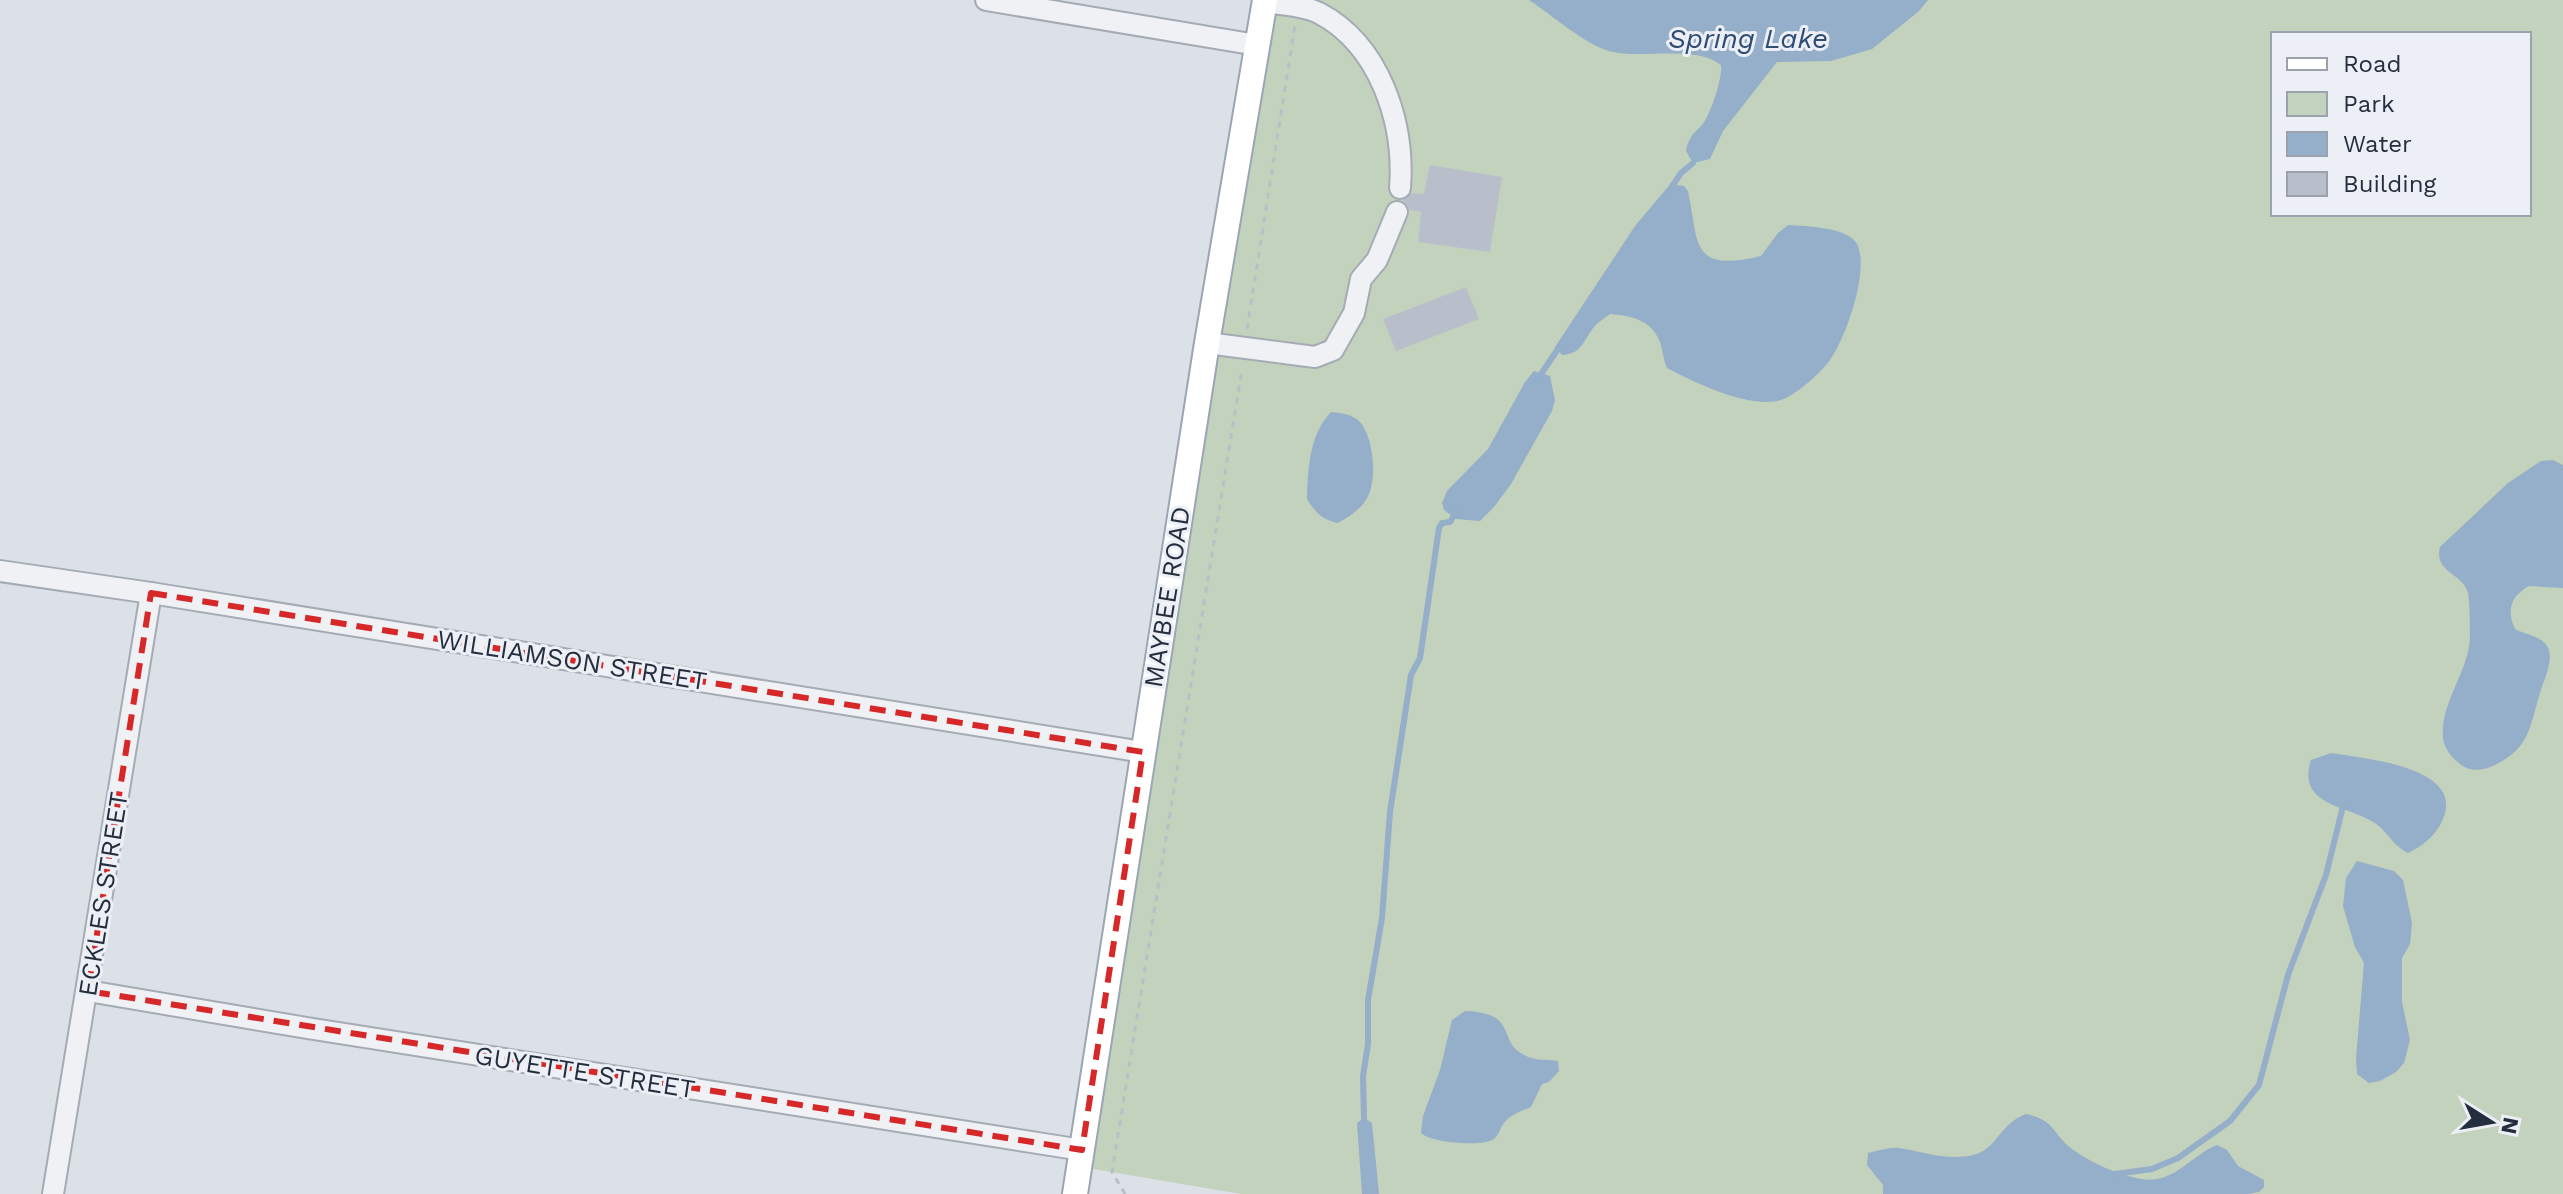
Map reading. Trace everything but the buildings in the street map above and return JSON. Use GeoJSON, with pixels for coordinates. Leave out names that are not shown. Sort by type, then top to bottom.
{"type":"FeatureCollection","features":[{"type":"Feature","properties":{"kind":"main road","name":"MAYBEE ROAD"},"geometry":{"type":"LineString","coordinates":[[1075,1194],[1207,343],[1265,1]]}},
{"type":"Feature","properties":{"kind":"street"},"geometry":{"type":"LineString","coordinates":[[986,0],[1257,45]]}},
{"type":"Feature","properties":{"kind":"street"},"geometry":{"type":"LineString","coordinates":[[1265,1],[1318,12],[1340,27],[1378,73],[1399,135],[1400,188]]}},
{"type":"Feature","properties":{"kind":"street"},"geometry":{"type":"LineString","coordinates":[[1207,343],[1315,357],[1333,350],[1354,313],[1361,279],[1377,260],[1397,212]]}},
{"type":"Feature","properties":{"kind":"street","name":"WILLIAMSON STREET"},"geometry":{"type":"LineString","coordinates":[[0,571],[1143,752]]}},
{"type":"Feature","properties":{"kind":"street","name":"ECKLES STREET"},"geometry":{"type":"LineString","coordinates":[[53,1194],[151,593]]}},
{"type":"Feature","properties":{"kind":"street","name":"GUYETTE STREET"},"geometry":{"type":"LineString","coordinates":[[88,991],[1082,1150]]}},
{"type":"Feature","properties":{"kind":"path"},"geometry":{"type":"LineString","coordinates":[[1125,1194],[1112,1172],[1295,24],[1295,6]]}},
{"type":"Feature","properties":{"kind":"highlighted area"},"geometry":{"type":"Polygon","coordinates":[[[151,593],[1143,752],[1082,1150],[88,991],[151,593]]]}},
{"type":"Feature","properties":{"kind":"green space"},"geometry":{"type":"Polygon","coordinates":[[[1266,0],[2563,0],[2563,1194],[1241,1194],[1082,1167],[1266,0]]]}},
{"type":"Feature","properties":{"kind":"water","name":"Spring Lake"},"geometry":{"type":"Polygon","coordinates":[[[1529,0],[1928,0],[1872,49],[1831,61],[1777,62],[1723,131],[1710,159],[1693,163],[1686,151],[1687,146],[1709,114],[1721,65],[1697,55],[1609,51],[1579,36],[1529,0]]]}},
{"type":"Feature","properties":{"kind":"water"},"geometry":{"type":"Polygon","coordinates":[[[1678,185],[1688,191],[1697,239],[1710,257],[1738,260],[1761,256],[1788,225],[1836,231],[1852,238],[1857,244],[1861,270],[1843,336],[1826,365],[1790,396],[1765,402],[1736,397],[1667,368],[1656,334],[1640,320],[1625,316],[1610,314],[1596,325],[1574,352],[1562,355],[1555,347],[1635,226],[1667,188],[1678,185]]]}},
{"type":"Feature","properties":{"kind":"water"},"geometry":{"type":"Polygon","coordinates":[[[1534,371],[1550,376],[1555,400],[1552,411],[1511,484],[1494,507],[1480,521],[1456,519],[1444,510],[1442,503],[1447,491],[1488,449],[1534,371]]]}},
{"type":"Feature","properties":{"kind":"water"},"geometry":{"type":"Polygon","coordinates":[[[1331,412],[1342,413],[1360,422],[1369,438],[1373,460],[1372,482],[1366,500],[1338,523],[1320,515],[1307,499],[1314,442],[1331,412]]]}},
{"type":"Feature","properties":{"kind":"water"},"geometry":{"type":"Polygon","coordinates":[[[2553,460],[2563,465],[2563,588],[2529,586],[2514,599],[2511,610],[2515,629],[2547,646],[2550,657],[2548,669],[2530,727],[2521,744],[2493,766],[2471,769],[2453,758],[2443,738],[2446,713],[2468,651],[2470,621],[2467,590],[2444,567],[2439,555],[2440,547],[2508,483],[2541,461],[2553,460]]]}},
{"type":"Feature","properties":{"kind":"water"},"geometry":{"type":"Polygon","coordinates":[[[2331,753],[2404,767],[2437,784],[2445,797],[2445,813],[2436,832],[2408,853],[2375,823],[2327,802],[2311,787],[2308,775],[2311,760],[2331,753]]]}},
{"type":"Feature","properties":{"kind":"water"},"geometry":{"type":"Polygon","coordinates":[[[2357,861],[2394,871],[2403,880],[2412,923],[2410,944],[2402,958],[2402,1002],[2410,1040],[2404,1063],[2396,1072],[2369,1083],[2357,1074],[2356,1059],[2364,963],[2355,947],[2343,906],[2346,878],[2357,861]]]}},
{"type":"Feature","properties":{"kind":"water"},"geometry":{"type":"Polygon","coordinates":[[[1465,1011],[1482,1013],[1501,1022],[1511,1043],[1526,1056],[1558,1061],[1559,1071],[1549,1082],[1542,1084],[1531,1107],[1510,1117],[1494,1139],[1479,1143],[1446,1141],[1421,1133],[1423,1116],[1440,1070],[1452,1020],[1465,1011]]]}},
{"type":"Feature","properties":{"kind":"water"},"geometry":{"type":"Polygon","coordinates":[[[2026,1114],[2045,1122],[2083,1156],[2135,1178],[2165,1177],[2217,1145],[2227,1150],[2238,1166],[2264,1180],[2264,1187],[2259,1192],[2248,1194],[1883,1194],[1883,1185],[1867,1165],[1868,1153],[1891,1148],[1949,1157],[1979,1153],[2011,1123],[2026,1114]]]}},
{"type":"Feature","properties":{"kind":"water"},"geometry":{"type":"Polygon","coordinates":[[[1364,1118],[1372,1123],[1379,1194],[1362,1194],[1357,1123],[1364,1118]]]}},
{"type":"Feature","properties":{"kind":"waterway"},"geometry":{"type":"LineString","coordinates":[[1669,191],[1681,173],[1693,163]]}},
{"type":"Feature","properties":{"kind":"waterway"},"geometry":{"type":"LineString","coordinates":[[1537,380],[1562,343]]}},
{"type":"Feature","properties":{"kind":"waterway"},"geometry":{"type":"LineString","coordinates":[[1364,1118],[1363,1076],[1368,1044],[1368,1000],[1382,918],[1390,812],[1411,675],[1420,658],[1439,528],[1442,523],[1450,522],[1456,512]]}},
{"type":"Feature","properties":{"kind":"waterway"},"geometry":{"type":"LineString","coordinates":[[2115,1174],[2152,1169],[2178,1158],[2230,1121],[2259,1085],[2288,975],[2326,875],[2344,802]]}}]}
